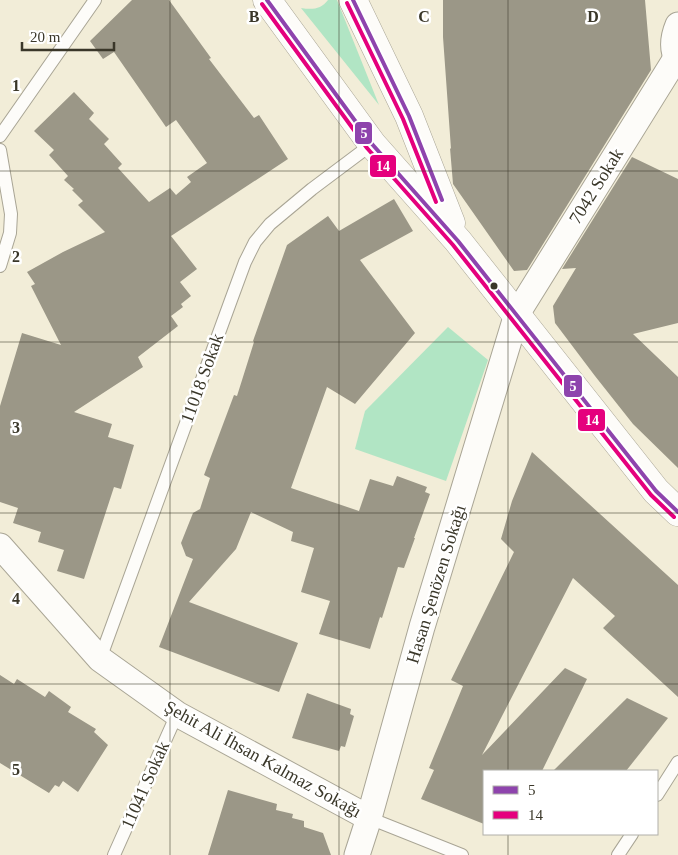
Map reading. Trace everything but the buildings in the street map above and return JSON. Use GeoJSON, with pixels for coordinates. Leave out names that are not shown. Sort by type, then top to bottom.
{"type":"FeatureCollection","features":[{"type":"Feature","properties":{"kind":"main road"},"geometry":{"type":"LineString","coordinates":[[267,0],[372,144],[458,241],[656,491],[678,512]]}},
{"type":"Feature","properties":{"kind":"main road"},"geometry":{"type":"LineString","coordinates":[[353,0],[409,116],[458,241]]}},
{"type":"Feature","properties":{"kind":"street","name":"7042 Sokak"},"geometry":{"type":"LineString","coordinates":[[517,314],[677,59],[673,46],[674,33],[678,25]]}},
{"type":"Feature","properties":{"kind":"street","name":"Hasan Şenözen Sokağı"},"geometry":{"type":"LineString","coordinates":[[357,855],[422,627],[517,314]]}},
{"type":"Feature","properties":{"kind":"street","name":"Şehit Ali İhsan Kalmaz Sokağı"},"geometry":{"type":"LineString","coordinates":[[0,546],[100,659],[177,714],[369,818]]}},
{"type":"Feature","properties":{"kind":"lane"},"geometry":{"type":"LineString","coordinates":[[0,136],[95,0]]}},
{"type":"Feature","properties":{"kind":"lane","name":"11018 Sokak"},"geometry":{"type":"LineString","coordinates":[[100,659],[245,262],[255,242],[270,224],[312,189],[372,144]]}},
{"type":"Feature","properties":{"kind":"lane"},"geometry":{"type":"LineString","coordinates":[[0,150],[11,214],[10,233],[0,266]]}},
{"type":"Feature","properties":{"kind":"lane","name":"11041 Sokak"},"geometry":{"type":"LineString","coordinates":[[114,855],[177,714]]}},
{"type":"Feature","properties":{"kind":"lane"},"geometry":{"type":"LineString","coordinates":[[658,793],[678,762]]}},
{"type":"Feature","properties":{"kind":"lane","name":"Şehit Ali İhsan Kalmaz Sokağı"},"geometry":{"type":"LineString","coordinates":[[369,818],[462,855]]}},
{"type":"Feature","properties":{"kind":"lane"},"geometry":{"type":"LineString","coordinates":[[618,855],[631,835]]}},
{"type":"Feature","properties":{"kind":"green space"},"geometry":{"type":"Polygon","coordinates":[[[328,0],[337,0],[379,105],[301,8],[316,8],[328,0]]]}},
{"type":"Feature","properties":{"kind":"green space"},"geometry":{"type":"Polygon","coordinates":[[[448,327],[488,360],[446,481],[355,449],[365,411],[448,327]]]}},
{"type":"Feature","properties":{"kind":"transit line","name":"5"},"geometry":{"type":"LineString","coordinates":[[267,0],[372,144],[458,241],[656,491],[678,512]]}},
{"type":"Feature","properties":{"kind":"transit line","name":"5"},"geometry":{"type":"LineString","coordinates":[[353,0],[409,116],[442,200]]}},
{"type":"Feature","properties":{"kind":"transit line","name":"14"},"geometry":{"type":"LineString","coordinates":[[347,3],[403,119],[436,202]]}},
{"type":"Feature","properties":{"kind":"transit line","name":"14"},"geometry":{"type":"LineString","coordinates":[[262,4],[367,148],[453,245],[651,495],[674,517]]}}]}
